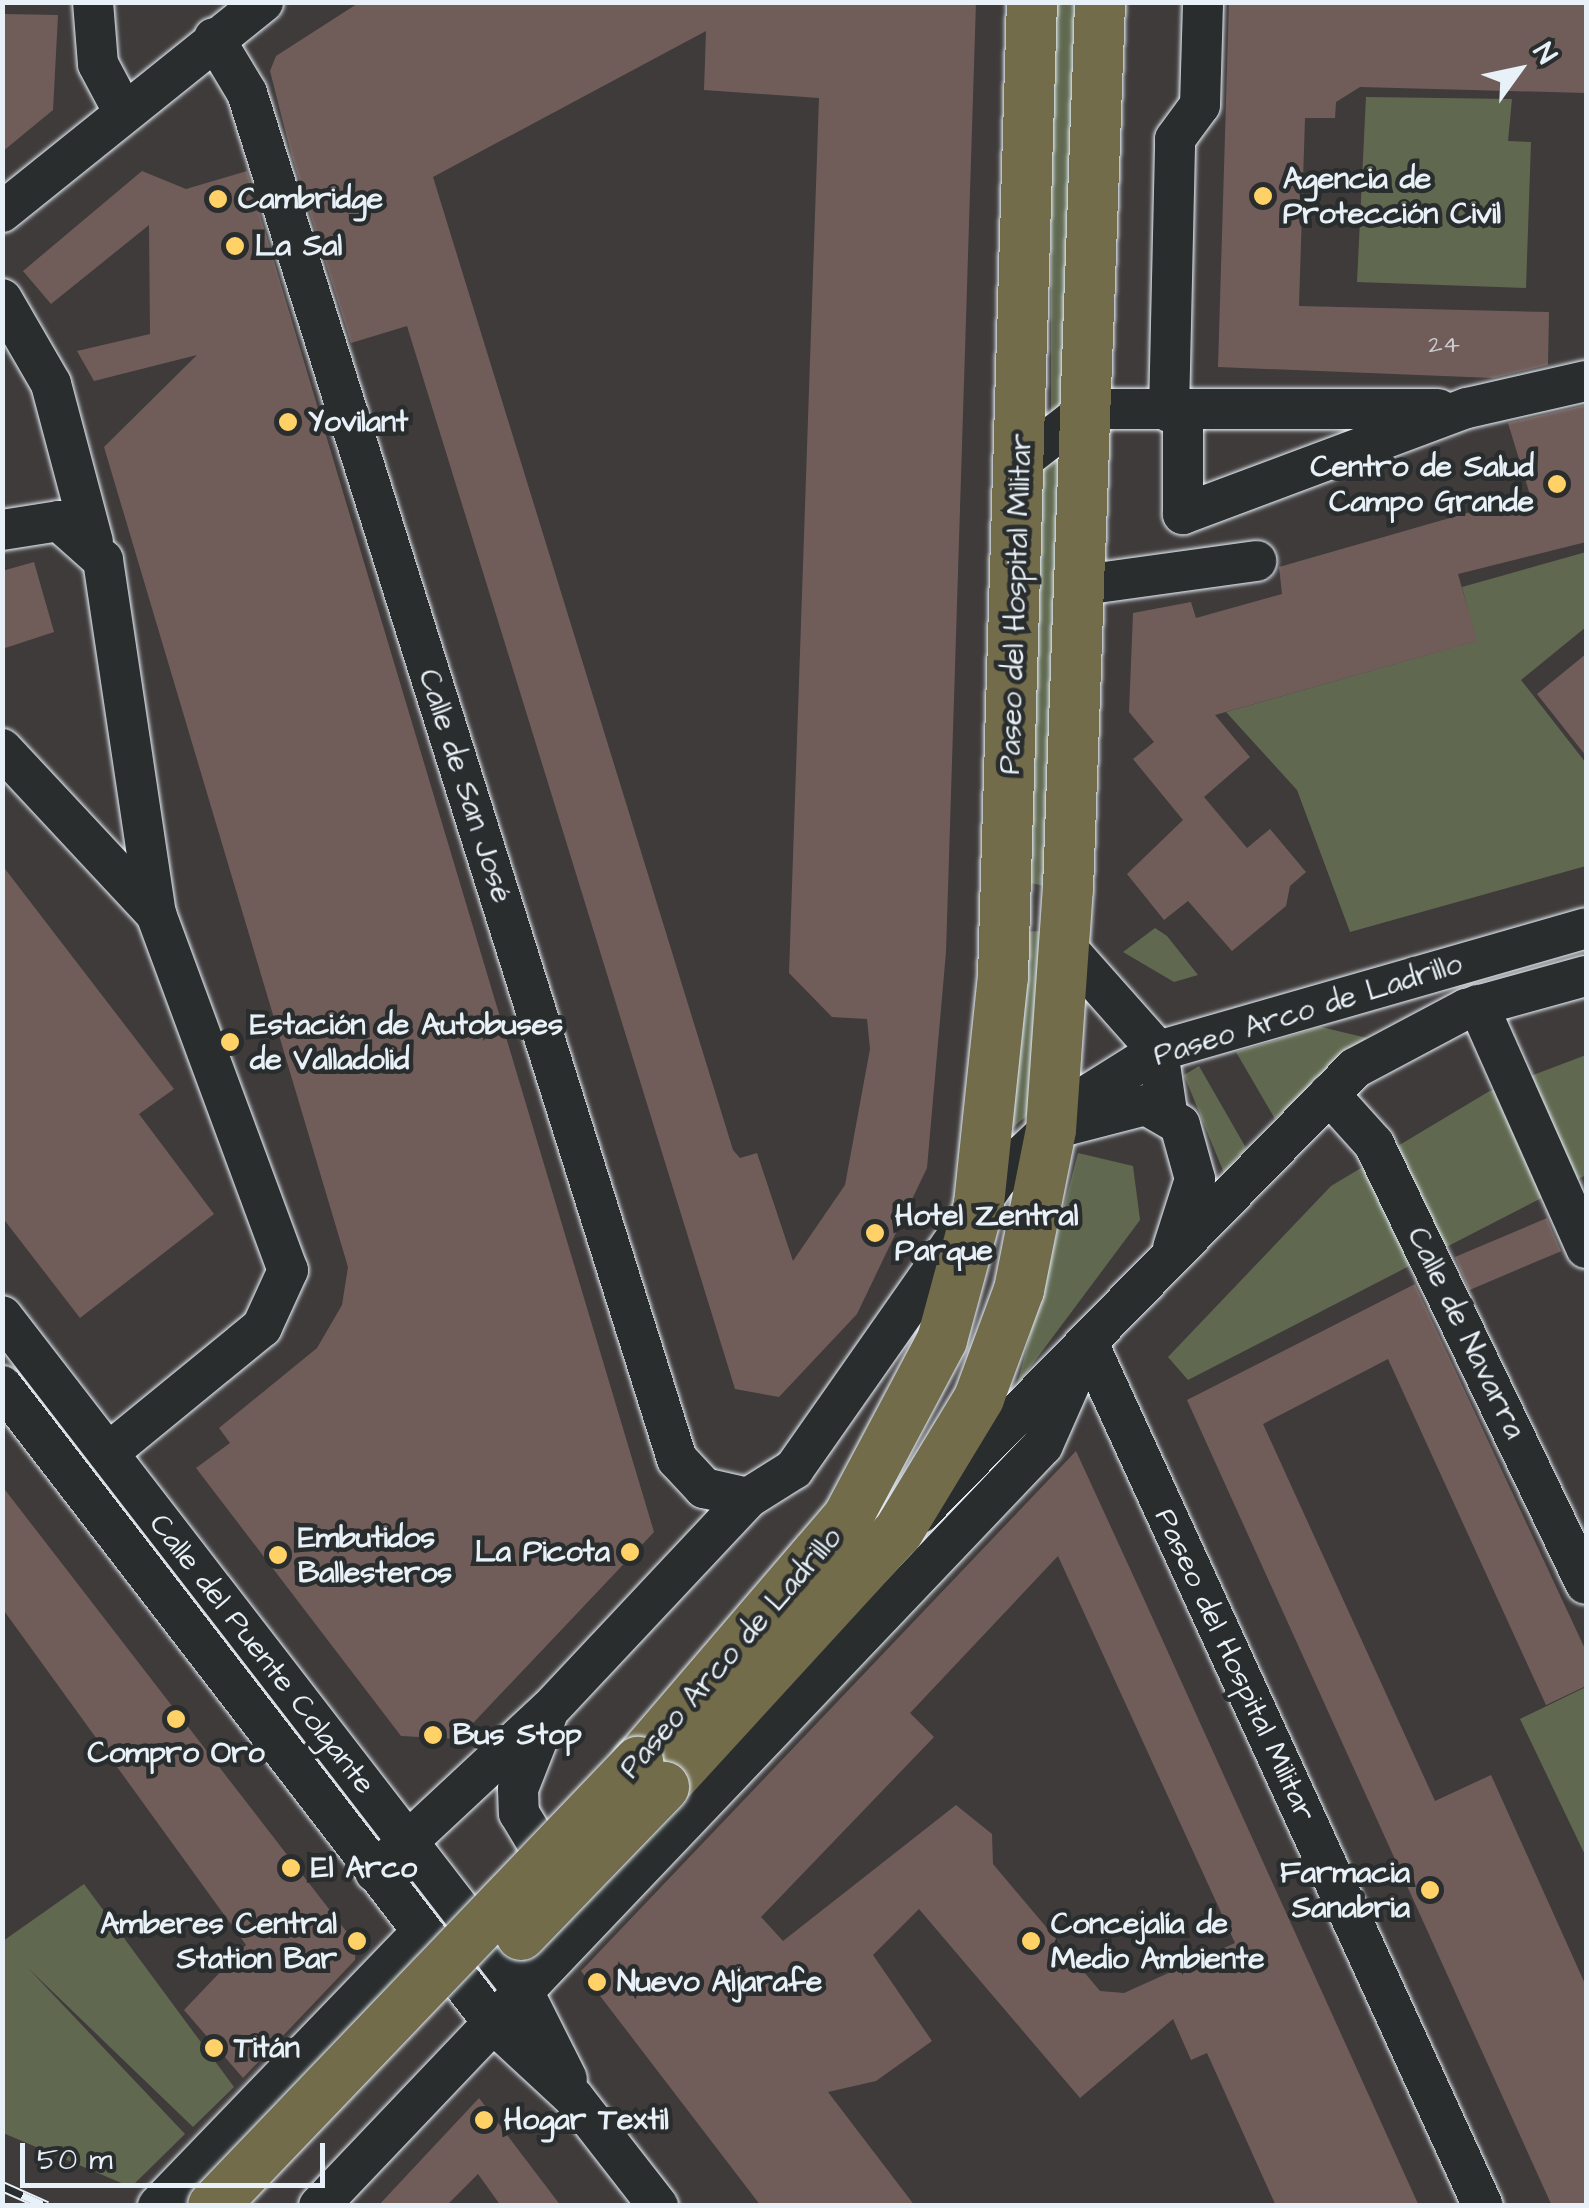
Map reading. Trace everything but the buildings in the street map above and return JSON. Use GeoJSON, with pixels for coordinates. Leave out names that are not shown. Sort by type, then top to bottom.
{"type":"FeatureCollection","features":[{"type":"Feature","properties":{"kind":"main road","name":"Paseo del Hospital Militar"},"geometry":{"type":"LineString","coordinates":[[979,1204],[1003,977],[1032,2]]}},
{"type":"Feature","properties":{"kind":"main road"},"geometry":{"type":"LineString","coordinates":[[1050,1130],[1083,585],[1100,2]]}},
{"type":"Feature","properties":{"kind":"main road","name":"Paseo Arco de Ladrillo"},"geometry":{"type":"LineString","coordinates":[[213,2206],[898,1532],[978,1398],[1019,1290],[1050,1130]]}},
{"type":"Feature","properties":{"kind":"main road","name":"Paseo Arco de Ladrillo"},"geometry":{"type":"LineString","coordinates":[[261,2206],[651,1775],[848,1518],[942,1340],[979,1204]]}},
{"type":"Feature","properties":{"kind":"street"},"geometry":{"type":"LineString","coordinates":[[92,2],[98,64],[123,112]]}},
{"type":"Feature","properties":{"kind":"street"},"geometry":{"type":"LineString","coordinates":[[2,212],[263,2]]}},
{"type":"Feature","properties":{"kind":"street"},"geometry":{"type":"LineString","coordinates":[[1203,2],[1200,105],[1175,139],[1176,412],[1184,514],[1467,408],[1586,380]]}},
{"type":"Feature","properties":{"kind":"street","name":"Calle de San José"},"geometry":{"type":"LineString","coordinates":[[214,38],[246,93],[677,1460],[704,1488],[748,1498]]}},
{"type":"Feature","properties":{"kind":"street"},"geometry":{"type":"LineString","coordinates":[[2,299],[51,384],[92,542],[110,586],[156,914],[288,1278],[262,1327],[108,1454]]}},
{"type":"Feature","properties":{"kind":"street"},"geometry":{"type":"LineString","coordinates":[[1021,460],[1088,409],[1176,412],[1467,408]]}},
{"type":"Feature","properties":{"kind":"street"},"geometry":{"type":"LineString","coordinates":[[2,530],[43,518],[92,542]]}},
{"type":"Feature","properties":{"kind":"street"},"geometry":{"type":"LineString","coordinates":[[1083,585],[1256,561]]}},
{"type":"Feature","properties":{"kind":"street"},"geometry":{"type":"LineString","coordinates":[[2,749],[156,914]]}},
{"type":"Feature","properties":{"kind":"street","name":"Paseo Arco de Ladrillo"},"geometry":{"type":"LineString","coordinates":[[374,1872],[549,1710],[748,1498],[794,1468],[979,1204],[1050,1130],[1158,1051],[1586,928]]}},
{"type":"Feature","properties":{"kind":"street"},"geometry":{"type":"LineString","coordinates":[[1064,945],[1158,1051],[1167,1112]]}},
{"type":"Feature","properties":{"kind":"street","name":"Paseo Arco de Ladrillo"},"geometry":{"type":"LineString","coordinates":[[898,1532],[1355,1068],[1478,1005],[1586,976]]}},
{"type":"Feature","properties":{"kind":"street"},"geometry":{"type":"LineString","coordinates":[[1478,1005],[1586,1248]]}},
{"type":"Feature","properties":{"kind":"street","name":"Calle de Navarra"},"geometry":{"type":"LineString","coordinates":[[1329,1094],[1374,1144],[1586,1584]]}},
{"type":"Feature","properties":{"kind":"street","name":"Paseo Arco de Ladrillo"},"geometry":{"type":"LineString","coordinates":[[1050,1130],[1124,1108],[1167,1112],[1188,1141],[1195,1179],[1168,1261]]}},
{"type":"Feature","properties":{"kind":"street","name":"Calle del Puente Colgante"},"geometry":{"type":"LineString","coordinates":[[2,1316],[524,1990],[574,2098]]}},
{"type":"Feature","properties":{"kind":"street","name":"Paseo Arco de Ladrillo"},"geometry":{"type":"LineString","coordinates":[[319,2206],[1043,1445],[1088,1343]]}},
{"type":"Feature","properties":{"kind":"street","name":"Paseo del Hospital Militar"},"geometry":{"type":"LineString","coordinates":[[1088,1343],[1483,2206]]}},
{"type":"Feature","properties":{"kind":"street","name":"Calle del Puente Colgante"},"geometry":{"type":"LineString","coordinates":[[2,1386],[494,2024],[574,2098]]}},
{"type":"Feature","properties":{"kind":"street","name":"Paseo Arco de Ladrillo"},"geometry":{"type":"LineString","coordinates":[[549,1710],[518,1789],[519,1813],[564,1887],[616,1892]]}},
{"type":"Feature","properties":{"kind":"street"},"geometry":{"type":"LineString","coordinates":[[158,2206],[422,1932]]}},
{"type":"Feature","properties":{"kind":"street"},"geometry":{"type":"LineString","coordinates":[[574,2098],[658,2206]]}},
{"type":"Feature","properties":{"kind":"green space"},"geometry":{"type":"Polygon","coordinates":[[[1051,3],[1075,3],[1075,427],[1051,427],[1051,3]]]}},
{"type":"Feature","properties":{"kind":"green space"},"geometry":{"type":"Polygon","coordinates":[[[1366,97],[1512,99],[1508,141],[1531,142],[1526,288],[1357,282],[1366,97]]]}},
{"type":"Feature","properties":{"kind":"green space"},"geometry":{"type":"Polygon","coordinates":[[[1062,442],[1049,887],[1026,882],[1036,463],[1062,442]]]}},
{"type":"Feature","properties":{"kind":"green space"},"geometry":{"type":"Polygon","coordinates":[[[1586,552],[1586,627],[1521,680],[1586,763],[1586,866],[1350,932],[1297,790],[1226,712],[1476,641],[1462,587],[1586,552]]]}},
{"type":"Feature","properties":{"kind":"green space"},"geometry":{"type":"Polygon","coordinates":[[[1155,928],[1167,936],[1198,975],[1174,982],[1123,952],[1155,928]]]}},
{"type":"Feature","properties":{"kind":"green space"},"geometry":{"type":"Polygon","coordinates":[[[1044,931],[1038,1106],[1011,1129],[1020,932],[1044,931]]]}},
{"type":"Feature","properties":{"kind":"green space"},"geometry":{"type":"Polygon","coordinates":[[[1321,1027],[1367,1038],[1275,1119],[1236,1052],[1321,1027]]]}},
{"type":"Feature","properties":{"kind":"green space"},"geometry":{"type":"Polygon","coordinates":[[[1586,1055],[1586,1175],[1188,1380],[1168,1357],[1331,1186],[1488,1092],[1586,1055]]]}},
{"type":"Feature","properties":{"kind":"green space"},"geometry":{"type":"Polygon","coordinates":[[[1199,1066],[1246,1148],[1224,1173],[1184,1075],[1199,1066]]]}},
{"type":"Feature","properties":{"kind":"green space"},"geometry":{"type":"Polygon","coordinates":[[[1078,1153],[1133,1166],[1140,1220],[1017,1385],[1078,1153]]]}},
{"type":"Feature","properties":{"kind":"green space"},"geometry":{"type":"Polygon","coordinates":[[[1586,1687],[1586,1857],[1520,1719],[1586,1687]]]}},
{"type":"Feature","properties":{"kind":"green space"},"geometry":{"type":"Polygon","coordinates":[[[84,1884],[234,2087],[193,2127],[28,1968],[185,2134],[131,2187],[3,2133],[3,1941],[84,1884]]]}},
{"type":"Feature","properties":{"kind":"railway"},"geometry":{"type":"LineString","coordinates":[[2,2186],[47,2206]]}},
{"type":"Feature","properties":{"kind":"place","name":"Agencia de Protección Civil"},"geometry":{"type":"Point","coordinates":[1263,196]}},
{"type":"Feature","properties":{"kind":"place","name":"Cambridge"},"geometry":{"type":"Point","coordinates":[218,199]}},
{"type":"Feature","properties":{"kind":"place","name":"La Sal"},"geometry":{"type":"Point","coordinates":[235,246]}},
{"type":"Feature","properties":{"kind":"place","name":"Yovilant"},"geometry":{"type":"Point","coordinates":[288,422]}},
{"type":"Feature","properties":{"kind":"place","name":"Centro de Salud Campo Grande"},"geometry":{"type":"Point","coordinates":[1557,484]}},
{"type":"Feature","properties":{"kind":"place","name":"Estación de Autobuses de Valladolid"},"geometry":{"type":"Point","coordinates":[230,1042]}},
{"type":"Feature","properties":{"kind":"place","name":"Hotel Zentral Parque"},"geometry":{"type":"Point","coordinates":[875,1233]}},
{"type":"Feature","properties":{"kind":"place","name":"La Picota"},"geometry":{"type":"Point","coordinates":[630,1552]}},
{"type":"Feature","properties":{"kind":"place","name":"Embutidos Ballesteros"},"geometry":{"type":"Point","coordinates":[278,1555]}},
{"type":"Feature","properties":{"kind":"place","name":"Compro Oro"},"geometry":{"type":"Point","coordinates":[176,1719]}},
{"type":"Feature","properties":{"kind":"place","name":"Bus Stop"},"geometry":{"type":"Point","coordinates":[433,1735]}},
{"type":"Feature","properties":{"kind":"place","name":"El Arco"},"geometry":{"type":"Point","coordinates":[291,1868]}},
{"type":"Feature","properties":{"kind":"place","name":"Farmacia Sanabria"},"geometry":{"type":"Point","coordinates":[1430,1890]}},
{"type":"Feature","properties":{"kind":"place","name":"Amberes Central Station Bar"},"geometry":{"type":"Point","coordinates":[357,1941]}},
{"type":"Feature","properties":{"kind":"place","name":"Concejalía de Medio Ambiente"},"geometry":{"type":"Point","coordinates":[1031,1941]}},
{"type":"Feature","properties":{"kind":"place","name":"Nuevo Aljarafe"},"geometry":{"type":"Point","coordinates":[597,1982]}},
{"type":"Feature","properties":{"kind":"place","name":"Titán"},"geometry":{"type":"Point","coordinates":[214,2048]}},
{"type":"Feature","properties":{"kind":"place","name":"Hogar Textil"},"geometry":{"type":"Point","coordinates":[484,2120]}}]}
